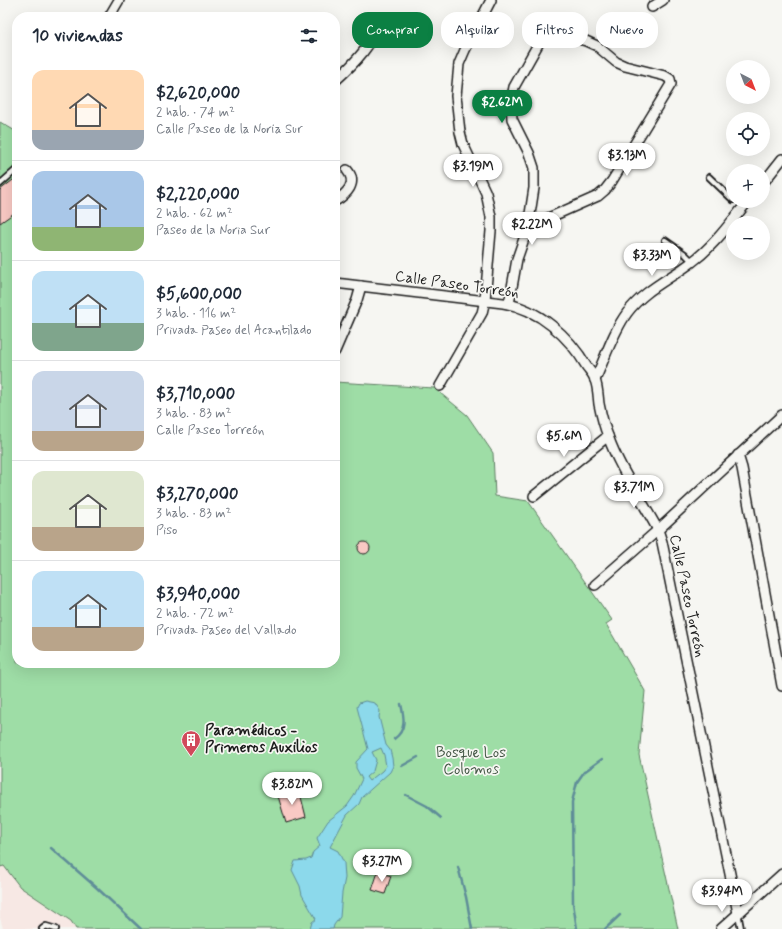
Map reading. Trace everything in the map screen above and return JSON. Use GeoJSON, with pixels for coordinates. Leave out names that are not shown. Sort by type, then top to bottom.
{"type":"FeatureCollection","features":[{"type":"Feature","properties":{"kind":"street"},"geometry":{"type":"LineString","coordinates":[[112,12],[119,0]]}},
{"type":"Feature","properties":{"kind":"street"},"geometry":{"type":"LineString","coordinates":[[440,386],[482,313],[486,300],[491,231],[489,203],[481,180],[463,144],[460,132],[456,96],[459,64],[464,50],[491,0]]}},
{"type":"Feature","properties":{"kind":"street"},"geometry":{"type":"LineString","coordinates":[[652,7],[663,0]]}},
{"type":"Feature","properties":{"kind":"street"},"geometry":{"type":"LineString","coordinates":[[509,304],[517,259],[528,226],[534,188],[534,168],[529,153],[512,119],[511,102],[514,87],[540,40],[546,33],[551,32],[586,41],[597,46],[616,62],[665,76],[670,79],[671,84],[605,190],[598,196],[528,226]]}},
{"type":"Feature","properties":{"kind":"street"},"geometry":{"type":"LineString","coordinates":[[340,76],[355,62],[366,48]]}},
{"type":"Feature","properties":{"kind":"street"},"geometry":{"type":"LineString","coordinates":[[770,174],[782,159]]}},
{"type":"Feature","properties":{"kind":"street"},"geometry":{"type":"LineString","coordinates":[[340,198],[345,194],[352,184],[351,175],[347,170]]}},
{"type":"Feature","properties":{"kind":"street"},"geometry":{"type":"LineString","coordinates":[[595,380],[616,333],[627,313],[640,299],[693,262],[708,248],[742,208]]}},
{"type":"Feature","properties":{"kind":"street","name":"Calle Paseo Torreón"},"geometry":{"type":"LineString","coordinates":[[340,284],[486,300],[509,304],[534,314],[549,323],[579,353],[595,380],[599,406],[608,436],[617,457],[658,530],[669,573],[738,914]]}},
{"type":"Feature","properties":{"kind":"street"},"geometry":{"type":"LineString","coordinates":[[340,339],[357,300],[361,286]]}},
{"type":"Feature","properties":{"kind":"street"},"geometry":{"type":"LineString","coordinates":[[595,585],[658,530],[782,415]]}},
{"type":"Feature","properties":{"kind":"street"},"geometry":{"type":"LineString","coordinates":[[534,496],[608,436]]}},
{"type":"Feature","properties":{"kind":"street"},"geometry":{"type":"LineString","coordinates":[[738,455],[742,468],[782,686]]}},
{"type":"Feature","properties":{"kind":"street"},"geometry":{"type":"LineString","coordinates":[[721,929],[782,874]]}},
{"type":"Feature","properties":{"kind":"lane"},"geometry":{"type":"LineString","coordinates":[[0,184],[12,173]]}},
{"type":"Feature","properties":{"kind":"lane"},"geometry":{"type":"LineString","coordinates":[[709,177],[726,194]]}},
{"type":"Feature","properties":{"kind":"lane"},"geometry":{"type":"LineString","coordinates":[[665,240],[685,254],[693,262]]}},
{"type":"Feature","properties":{"kind":"lane","name":"Calle Paseo Torreón"},"geometry":{"type":"LineString","coordinates":[[738,914],[741,929]]}},
{"type":"Feature","properties":{"kind":"lane"},"geometry":{"type":"LineString","coordinates":[[42,929],[46,926],[56,929]]}},
{"type":"Feature","properties":{"kind":"shaded area"},"geometry":{"type":"Polygon","coordinates":[[[4,866],[20,887],[71,921],[76,929],[3,929],[0,918],[0,867],[4,866]]]}},
{"type":"Feature","properties":{"kind":"green space","name":"Bosque Los Colomos"},"geometry":{"type":"Polygon","coordinates":[[[0,122],[12,129],[12,668],[340,668],[340,382],[434,388],[467,415],[493,453],[495,496],[528,501],[612,620],[606,624],[645,691],[639,755],[678,929],[76,929],[71,921],[20,887],[4,866],[0,867],[0,122]]]}},
{"type":"Feature","properties":{"kind":"water"},"geometry":{"type":"Polygon","coordinates":[[[365,701],[375,703],[380,711],[379,717],[386,745],[390,750],[393,766],[390,772],[362,797],[359,804],[347,815],[330,847],[338,851],[344,863],[345,878],[340,917],[333,929],[310,929],[312,922],[316,919],[302,895],[300,886],[292,870],[295,861],[311,858],[313,852],[320,846],[317,838],[328,821],[347,806],[354,796],[362,779],[356,768],[356,762],[368,749],[357,707],[359,703],[365,701]],[[381,748],[372,752],[376,760],[373,771],[366,777],[369,781],[386,766],[381,748]]]}},
{"type":"Feature","properties":{"kind":"building"},"geometry":{"type":"Polygon","coordinates":[[[12,181],[12,215],[0,223],[0,190],[12,181]]]}},
{"type":"Feature","properties":{"kind":"building"},"geometry":{"type":"Polygon","coordinates":[[[362,542],[366,542],[370,548],[366,554],[362,554],[358,550],[358,546],[362,542]]]}},
{"type":"Feature","properties":{"kind":"building"},"geometry":{"type":"Polygon","coordinates":[[[299,789],[306,817],[286,823],[278,796],[299,789]]]}},
{"type":"Feature","properties":{"kind":"building"},"geometry":{"type":"Polygon","coordinates":[[[378,872],[391,876],[385,894],[372,890],[378,872]]]}},
{"type":"Feature","properties":{"kind":"waterway"},"geometry":{"type":"LineString","coordinates":[[394,739],[401,732],[404,723],[401,704]]}},
{"type":"Feature","properties":{"kind":"waterway"},"geometry":{"type":"LineString","coordinates":[[402,766],[418,757]]}},
{"type":"Feature","properties":{"kind":"waterway"},"geometry":{"type":"LineString","coordinates":[[577,929],[573,903],[572,802],[577,782],[584,772],[602,759]]}},
{"type":"Feature","properties":{"kind":"waterway"},"geometry":{"type":"LineString","coordinates":[[406,795],[427,806],[441,818]]}},
{"type":"Feature","properties":{"kind":"waterway"},"geometry":{"type":"LineString","coordinates":[[51,848],[141,929]]}},
{"type":"Feature","properties":{"kind":"waterway"},"geometry":{"type":"LineString","coordinates":[[458,867],[472,929]]}},
{"type":"Feature","properties":{"kind":"waterway"},"geometry":{"type":"LineString","coordinates":[[605,929],[620,915]]}},
{"type":"Feature","properties":{"kind":"place","name":"Paramédicos - Primeros Auxilios"},"geometry":{"type":"Point","coordinates":[191,757]}}]}
